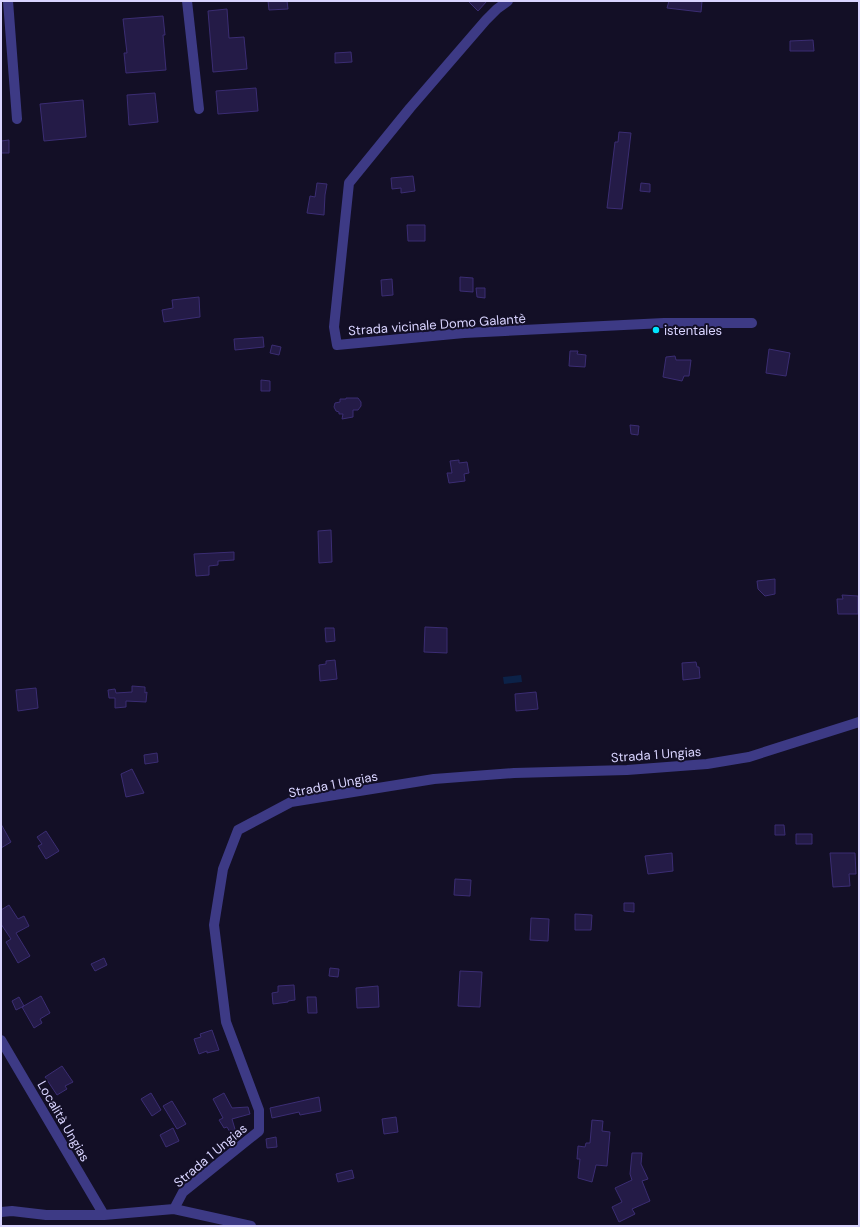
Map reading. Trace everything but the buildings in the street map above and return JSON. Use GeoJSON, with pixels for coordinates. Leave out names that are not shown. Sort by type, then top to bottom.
{"type":"FeatureCollection","features":[{"type":"Feature","properties":{"kind":"street"},"geometry":{"type":"LineString","coordinates":[[8,1],[17,119]]}},
{"type":"Feature","properties":{"kind":"street"},"geometry":{"type":"LineString","coordinates":[[187,1],[199,109]]}},
{"type":"Feature","properties":{"kind":"street","name":"Strada vicinale Domo Galantè"},"geometry":{"type":"LineString","coordinates":[[508,1],[486,20],[410,108],[349,183],[334,327],[338,345],[464,333],[664,323],[752,324]]}},
{"type":"Feature","properties":{"kind":"street","name":"Strada 1 Ungias"},"geometry":{"type":"LineString","coordinates":[[174,1209],[183,1192],[259,1131],[259,1110],[226,1022],[214,925],[223,869],[238,830],[292,802],[434,779],[514,773],[627,770],[707,764],[749,757],[859,722]]}},
{"type":"Feature","properties":{"kind":"street","name":"Località Ungias"},"geometry":{"type":"LineString","coordinates":[[1,1040],[104,1215]]}},
{"type":"Feature","properties":{"kind":"street"},"geometry":{"type":"LineString","coordinates":[[1,1212],[46,1215],[104,1215],[174,1209],[251,1226]]}},
{"type":"Feature","properties":{"kind":"water"},"geometry":{"type":"Polygon","coordinates":[[[521,675],[522,682],[504,684],[503,677],[521,675]]]}},
{"type":"Feature","properties":{"kind":"place","name":"istentales"},"geometry":{"type":"Point","coordinates":[656,330]}}]}
